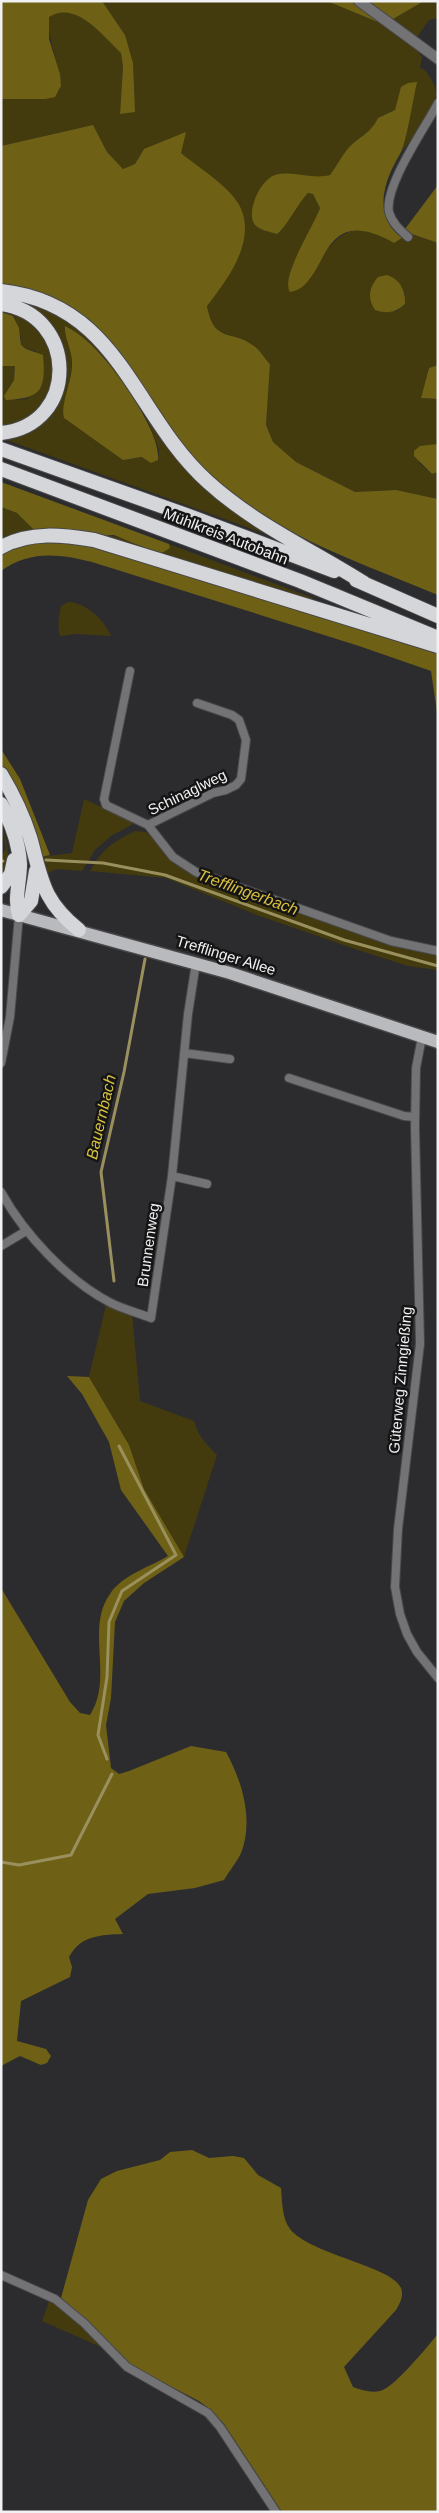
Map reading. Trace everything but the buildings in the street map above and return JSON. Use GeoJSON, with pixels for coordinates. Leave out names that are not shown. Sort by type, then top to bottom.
{"type":"FeatureCollection","features":[{"type":"Feature","properties":{"kind":"highway"},"geometry":{"type":"LineString","coordinates":[[1,291],[33,297],[52,305],[88,327],[105,344],[126,372],[182,455],[208,482],[242,510],[364,583]]}},
{"type":"Feature","properties":{"kind":"highway"},"geometry":{"type":"LineString","coordinates":[[1,304],[25,311],[44,326],[55,342],[61,368],[57,391],[44,412],[26,426],[1,433]]}},
{"type":"Feature","properties":{"kind":"highway","name":"Mühlkreis Autobahn"},"geometry":{"type":"LineString","coordinates":[[1,449],[278,549],[364,583],[438,616]]}},
{"type":"Feature","properties":{"kind":"highway","name":"Mühlkreis Autobahn"},"geometry":{"type":"LineString","coordinates":[[1,469],[300,581],[438,638]]}},
{"type":"Feature","properties":{"kind":"highway"},"geometry":{"type":"LineString","coordinates":[[1,547],[29,537],[47,534],[94,540],[438,646]]}},
{"type":"Feature","properties":{"kind":"highway"},"geometry":{"type":"LineString","coordinates":[[1,774],[24,823],[36,868],[48,897],[57,909],[79,930]]}},
{"type":"Feature","properties":{"kind":"highway"},"geometry":{"type":"LineString","coordinates":[[1,804],[14,836],[20,864],[16,903],[19,915]]}},
{"type":"Feature","properties":{"kind":"highway"},"geometry":{"type":"LineString","coordinates":[[1,887],[11,874],[14,836]]}},
{"type":"Feature","properties":{"kind":"highway"},"geometry":{"type":"LineString","coordinates":[[19,915],[31,901],[36,868]]}},
{"type":"Feature","properties":{"kind":"main road","name":"Trefflinger Allee"},"geometry":{"type":"LineString","coordinates":[[1,910],[196,963],[421,1040],[438,1042]]}},
{"type":"Feature","properties":{"kind":"street"},"geometry":{"type":"LineString","coordinates":[[359,1],[438,59]]}},
{"type":"Feature","properties":{"kind":"street"},"geometry":{"type":"LineString","coordinates":[[408,237],[392,221],[389,203],[390,193],[438,103]]}},
{"type":"Feature","properties":{"kind":"street"},"geometry":{"type":"LineString","coordinates":[[130,671],[104,799],[106,805],[112,809],[148,825]]}},
{"type":"Feature","properties":{"kind":"street","name":"Schinaglweg"},"geometry":{"type":"LineString","coordinates":[[197,703],[232,715],[239,720],[246,740],[240,778],[236,784],[226,790],[213,793],[148,825],[173,858],[196,872],[391,941],[438,951]]}},
{"type":"Feature","properties":{"kind":"street"},"geometry":{"type":"LineString","coordinates":[[1,1063],[10,1017],[19,915]]}},
{"type":"Feature","properties":{"kind":"street","name":"Brunnenweg"},"geometry":{"type":"LineString","coordinates":[[26,1231],[54,1259],[111,1303],[151,1318],[172,1176],[184,1053],[196,963]]}},
{"type":"Feature","properties":{"kind":"street","name":"Güterweg Zinngießing"},"geometry":{"type":"LineString","coordinates":[[421,1040],[416,1068],[415,1117],[420,1344],[398,1529],[395,1586],[400,1614],[407,1634],[417,1652],[438,1678]]}},
{"type":"Feature","properties":{"kind":"street"},"geometry":{"type":"LineString","coordinates":[[184,1053],[230,1059]]}},
{"type":"Feature","properties":{"kind":"street"},"geometry":{"type":"LineString","coordinates":[[289,1078],[404,1116],[415,1117]]}},
{"type":"Feature","properties":{"kind":"street"},"geometry":{"type":"LineString","coordinates":[[172,1176],[207,1184]]}},
{"type":"Feature","properties":{"kind":"street"},"geometry":{"type":"LineString","coordinates":[[1,1192],[26,1231],[1,1246]]}},
{"type":"Feature","properties":{"kind":"street"},"geometry":{"type":"LineString","coordinates":[[1,2275],[36,2288],[55,2299],[84,2323],[127,2367],[196,2404],[208,2413],[220,2427],[276,2512]]}},
{"type":"Feature","properties":{"kind":"shaded area"},"geometry":{"type":"Polygon","coordinates":[[[1,1],[102,1],[125,35],[133,63],[135,112],[120,114],[123,67],[121,53],[88,22],[79,16],[69,13],[59,13],[49,17],[49,39],[60,74],[61,86],[55,97],[45,99],[1,99],[1,1]]]}},
{"type":"Feature","properties":{"kind":"shaded area"},"geometry":{"type":"Polygon","coordinates":[[[102,1],[327,1],[380,23],[417,50],[422,57],[420,68],[425,70],[434,84],[436,91],[435,101],[428,117],[402,151],[416,82],[399,94],[399,102],[395,110],[378,118],[374,126],[358,140],[329,176],[308,177],[264,230],[277,234],[308,193],[313,194],[320,208],[314,226],[292,267],[309,281],[332,244],[349,232],[359,230],[370,231],[394,243],[402,238],[405,229],[412,234],[438,243],[438,365],[429,368],[421,398],[438,399],[438,444],[434,444],[419,463],[432,474],[438,472],[438,499],[396,490],[355,492],[296,462],[273,442],[266,425],[270,364],[254,346],[246,341],[224,334],[219,330],[210,318],[207,306],[219,290],[238,203],[225,188],[181,153],[144,149],[135,164],[123,169],[107,152],[93,125],[1,146],[1,99],[45,99],[59,91],[60,76],[50,36],[49,16],[69,13],[79,16],[97,29],[121,53],[123,67],[120,114],[135,111],[125,35],[102,1]],[[401,285],[380,312],[397,311],[405,304],[405,295],[401,285]]]}},
{"type":"Feature","properties":{"kind":"shaded area"},"geometry":{"type":"Polygon","coordinates":[[[327,1],[351,1],[380,23],[327,1]]]}},
{"type":"Feature","properties":{"kind":"shaded area"},"geometry":{"type":"Polygon","coordinates":[[[368,1],[424,1],[393,19],[368,1]]]}},
{"type":"Feature","properties":{"kind":"shaded area"},"geometry":{"type":"Polygon","coordinates":[[[424,1],[438,1],[438,18],[429,20],[417,37],[393,19],[424,1]]]}},
{"type":"Feature","properties":{"kind":"shaded area"},"geometry":{"type":"Polygon","coordinates":[[[417,82],[402,150],[390,173],[384,193],[385,213],[388,222],[402,238],[394,243],[369,232],[350,231],[337,238],[312,276],[303,286],[290,292],[288,285],[290,275],[299,251],[320,208],[313,194],[308,193],[281,231],[277,234],[268,232],[257,227],[252,219],[253,205],[260,189],[275,175],[330,175],[346,151],[371,128],[378,118],[395,110],[401,87],[408,83],[417,82]]]}},
{"type":"Feature","properties":{"kind":"shaded area"},"geometry":{"type":"Polygon","coordinates":[[[93,125],[107,152],[123,169],[135,164],[144,149],[186,132],[181,153],[212,176],[233,196],[244,216],[243,244],[232,271],[207,306],[210,318],[219,331],[254,346],[270,364],[266,425],[273,442],[296,462],[355,492],[396,490],[438,499],[438,595],[370,568],[303,538],[240,500],[212,477],[186,451],[103,333],[67,308],[43,298],[1,286],[1,146],[93,125]]]}},
{"type":"Feature","properties":{"kind":"shaded area"},"geometry":{"type":"Polygon","coordinates":[[[438,185],[438,243],[412,234],[405,229],[438,185]]]}},
{"type":"Feature","properties":{"kind":"shaded area"},"geometry":{"type":"Polygon","coordinates":[[[387,275],[395,279],[401,286],[405,304],[394,311],[383,312],[375,310],[372,306],[370,293],[378,277],[387,275]]]}},
{"type":"Feature","properties":{"kind":"shaded area"},"geometry":{"type":"Polygon","coordinates":[[[1,297],[25,299],[73,321],[268,531],[266,534],[1,438],[40,422],[62,347],[1,297]],[[65,334],[69,344],[72,365],[64,418],[104,446],[132,459],[142,457],[158,460],[159,450],[145,414],[101,354],[88,341],[65,334]]]}},
{"type":"Feature","properties":{"kind":"shaded area"},"geometry":{"type":"Polygon","coordinates":[[[1,307],[22,313],[52,344],[56,379],[35,416],[1,430],[1,366],[15,365],[14,380],[9,387],[13,400],[28,399],[35,351],[26,349],[21,345],[21,337],[14,316],[1,312],[1,307]]]}},
{"type":"Feature","properties":{"kind":"shaded area"},"geometry":{"type":"Polygon","coordinates":[[[1,312],[13,316],[19,328],[21,345],[26,349],[43,355],[42,385],[34,394],[27,397],[6,400],[4,396],[14,380],[15,366],[1,366],[1,312]]]}},
{"type":"Feature","properties":{"kind":"shaded area"},"geometry":{"type":"Polygon","coordinates":[[[65,326],[97,350],[132,396],[152,432],[157,447],[158,460],[151,463],[142,457],[123,460],[64,418],[64,406],[72,365],[65,326]]]}},
{"type":"Feature","properties":{"kind":"shaded area"},"geometry":{"type":"Polygon","coordinates":[[[438,365],[438,399],[421,398],[429,368],[438,365]]]}},
{"type":"Feature","properties":{"kind":"shaded area"},"geometry":{"type":"Polygon","coordinates":[[[438,444],[438,472],[432,474],[414,456],[414,451],[420,446],[438,444]]]}},
{"type":"Feature","properties":{"kind":"shaded area"},"geometry":{"type":"Polygon","coordinates":[[[1,482],[169,544],[170,548],[160,554],[114,535],[92,536],[35,531],[17,513],[1,507],[1,482]]]}},
{"type":"Feature","properties":{"kind":"shaded area"},"geometry":{"type":"Polygon","coordinates":[[[1,507],[17,513],[35,531],[1,542],[1,507]]]}},
{"type":"Feature","properties":{"kind":"shaded area"},"geometry":{"type":"Polygon","coordinates":[[[101,534],[128,539],[148,551],[170,548],[169,544],[313,598],[312,603],[92,536],[101,534]]]}},
{"type":"Feature","properties":{"kind":"shaded area"},"geometry":{"type":"Polygon","coordinates":[[[52,540],[99,548],[437,653],[438,651],[438,719],[431,671],[359,646],[80,559],[56,556],[34,557],[12,564],[1,571],[1,552],[21,544],[52,540]]]}},
{"type":"Feature","properties":{"kind":"shaded area"},"geometry":{"type":"Polygon","coordinates":[[[68,602],[81,605],[94,613],[104,624],[111,636],[76,634],[60,636],[58,625],[61,606],[68,602]]]}},
{"type":"Feature","properties":{"kind":"shaded area"},"geometry":{"type":"Polygon","coordinates":[[[1,749],[20,779],[50,855],[41,857],[10,781],[1,767],[1,749]]]}},
{"type":"Feature","properties":{"kind":"shaded area"},"geometry":{"type":"Polygon","coordinates":[[[84,799],[131,821],[133,824],[111,836],[95,850],[82,871],[57,869],[45,874],[41,857],[72,853],[84,799]]]}},
{"type":"Feature","properties":{"kind":"shaded area"},"geometry":{"type":"Polygon","coordinates":[[[1,822],[6,838],[8,857],[1,880],[2,854],[6,849],[1,822]]]}},
{"type":"Feature","properties":{"kind":"shaded area"},"geometry":{"type":"Polygon","coordinates":[[[135,831],[146,832],[178,865],[191,874],[379,941],[438,955],[438,970],[408,966],[361,951],[257,915],[166,878],[90,871],[99,857],[109,847],[135,831]]]}},
{"type":"Feature","properties":{"kind":"shaded area"},"geometry":{"type":"Polygon","coordinates":[[[107,1301],[132,1313],[140,1401],[194,1421],[200,1435],[217,1455],[184,1557],[144,1489],[129,1445],[89,1377],[107,1301]]]}},
{"type":"Feature","properties":{"kind":"shaded area"},"geometry":{"type":"Polygon","coordinates":[[[67,1376],[89,1377],[129,1445],[144,1489],[184,1557],[144,1583],[124,1601],[115,1622],[111,1698],[106,1725],[111,1768],[119,1774],[191,1746],[226,1752],[237,1775],[244,1801],[246,1814],[245,1840],[241,1853],[224,1880],[195,1888],[148,1894],[115,1919],[123,1934],[99,1936],[79,1944],[69,1957],[72,1967],[70,1977],[21,2001],[17,2041],[46,2049],[51,2056],[47,2063],[41,2065],[20,2056],[1,2066],[1,1588],[70,1702],[80,1713],[90,1715],[97,1701],[100,1685],[99,1638],[103,1608],[115,1587],[137,1572],[168,1556],[121,1490],[109,1442],[82,1394],[67,1376]]]}},
{"type":"Feature","properties":{"kind":"shaded area"},"geometry":{"type":"Polygon","coordinates":[[[192,2150],[209,2158],[233,2156],[244,2158],[258,2175],[281,2188],[285,2220],[290,2229],[300,2238],[315,2246],[383,2273],[395,2280],[401,2288],[402,2297],[396,2310],[344,2367],[353,2387],[373,2392],[386,2388],[410,2366],[438,2334],[438,2512],[282,2512],[224,2424],[211,2410],[199,2401],[129,2365],[87,2321],[61,2298],[88,2200],[101,2179],[117,2171],[160,2160],[170,2152],[192,2150]]]}},
{"type":"Feature","properties":{"kind":"shaded area"},"geometry":{"type":"Polygon","coordinates":[[[49,2301],[68,2313],[101,2347],[42,2321],[49,2301]]]}},
{"type":"Feature","properties":{"kind":"waterway","name":"Trefflingerbach"},"geometry":{"type":"LineString","coordinates":[[46,860],[103,863],[165,875],[344,940],[438,966]]}},
{"type":"Feature","properties":{"kind":"waterway","name":"Bauernbach"},"geometry":{"type":"LineString","coordinates":[[114,1281],[101,1172],[124,1072],[145,959]]}},
{"type":"Feature","properties":{"kind":"waterway"},"geometry":{"type":"LineString","coordinates":[[107,1759],[98,1735],[107,1677],[109,1622],[122,1591],[176,1555],[119,1446]]}},
{"type":"Feature","properties":{"kind":"waterway"},"geometry":{"type":"LineString","coordinates":[[1,1862],[19,1865],[71,1855],[112,1774]]}}]}
